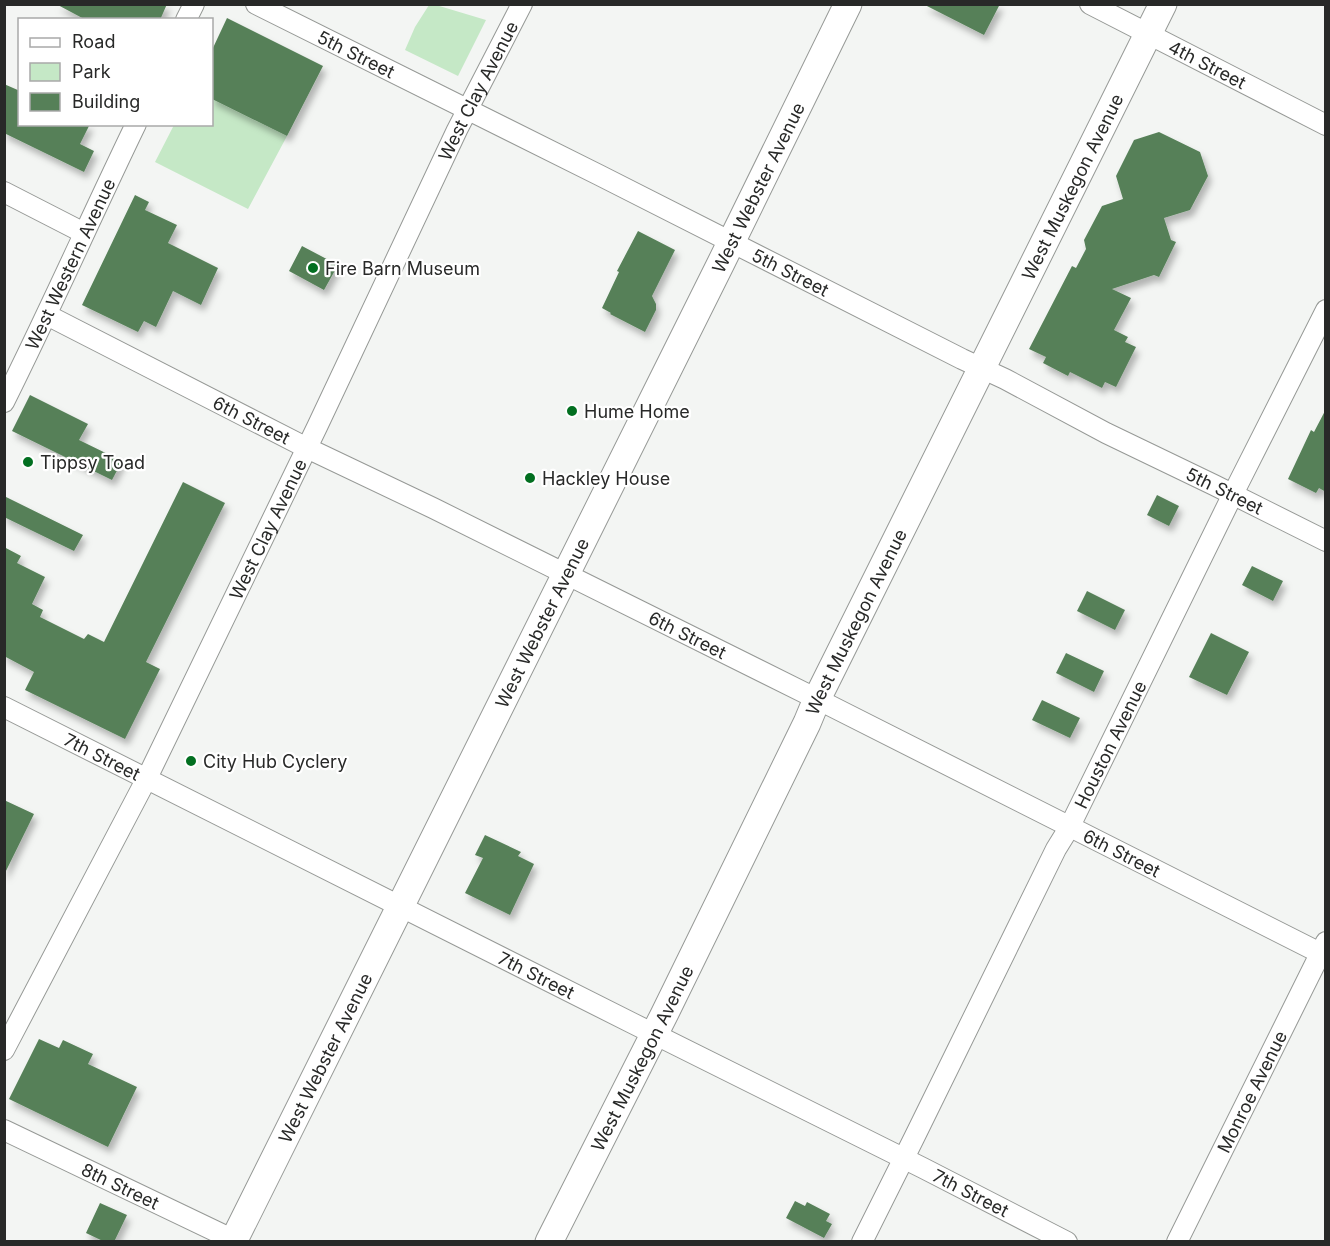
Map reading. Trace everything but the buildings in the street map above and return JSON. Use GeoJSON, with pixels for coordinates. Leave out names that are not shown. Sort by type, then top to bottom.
{"type":"FeatureCollection","features":[{"type":"Feature","properties":{"kind":"main road","name":"West Webster Avenue"},"geometry":{"type":"LineString","coordinates":[[235,1241],[848,4]]}},
{"type":"Feature","properties":{"kind":"main road","name":"West Muskegon Avenue"},"geometry":{"type":"LineString","coordinates":[[549,1242],[1163,4]]}},
{"type":"Feature","properties":{"kind":"street"},"geometry":{"type":"LineString","coordinates":[[187,18],[194,4]]}},
{"type":"Feature","properties":{"kind":"street","name":"5th Street"},"geometry":{"type":"LineString","coordinates":[[256,4],[983,368],[1106,433],[1326,541]]}},
{"type":"Feature","properties":{"kind":"street","name":"West Clay Avenue"},"geometry":{"type":"LineString","coordinates":[[4,1050],[147,778],[307,448],[467,109],[522,4]]}},
{"type":"Feature","properties":{"kind":"street","name":"4th Street"},"geometry":{"type":"LineString","coordinates":[[1090,4],[1326,125]]}},
{"type":"Feature","properties":{"kind":"street","name":"West Western Avenue"},"geometry":{"type":"LineString","coordinates":[[4,402],[135,126]]}},
{"type":"Feature","properties":{"kind":"street"},"geometry":{"type":"LineString","coordinates":[[4,192],[84,233]]}},
{"type":"Feature","properties":{"kind":"street","name":"Houston Avenue"},"geometry":{"type":"LineString","coordinates":[[862,1242],[1326,310]]}},
{"type":"Feature","properties":{"kind":"street","name":"6th Street"},"geometry":{"type":"LineString","coordinates":[[47,315],[307,448],[433,508],[817,699],[1069,828],[1324,951]]}},
{"type":"Feature","properties":{"kind":"street","name":"7th Street"},"geometry":{"type":"LineString","coordinates":[[4,707],[1067,1242]]}},
{"type":"Feature","properties":{"kind":"street","name":"Monroe Avenue"},"geometry":{"type":"LineString","coordinates":[[1177,1242],[1324,951]]}},
{"type":"Feature","properties":{"kind":"street","name":"8th Street"},"geometry":{"type":"LineString","coordinates":[[4,1130],[235,1241]]}},
{"type":"Feature","properties":{"kind":"green space"},"geometry":{"type":"Polygon","coordinates":[[[429,5],[486,20],[458,76],[405,50],[415,27],[429,5]]]}},
{"type":"Feature","properties":{"kind":"green space"},"geometry":{"type":"Polygon","coordinates":[[[213,99],[287,136],[248,209],[155,162],[173,126],[213,126],[213,99]]]}},
{"type":"Feature","properties":{"kind":"place","name":"Fire Barn Museum"},"geometry":{"type":"Point","coordinates":[313,268]}},
{"type":"Feature","properties":{"kind":"place","name":"Hume Home"},"geometry":{"type":"Point","coordinates":[572,411]}},
{"type":"Feature","properties":{"kind":"place","name":"Tippsy Toad"},"geometry":{"type":"Point","coordinates":[28,462]}},
{"type":"Feature","properties":{"kind":"place","name":"Hackley House"},"geometry":{"type":"Point","coordinates":[530,478]}},
{"type":"Feature","properties":{"kind":"place","name":"City Hub Cyclery"},"geometry":{"type":"Point","coordinates":[191,761]}}]}
